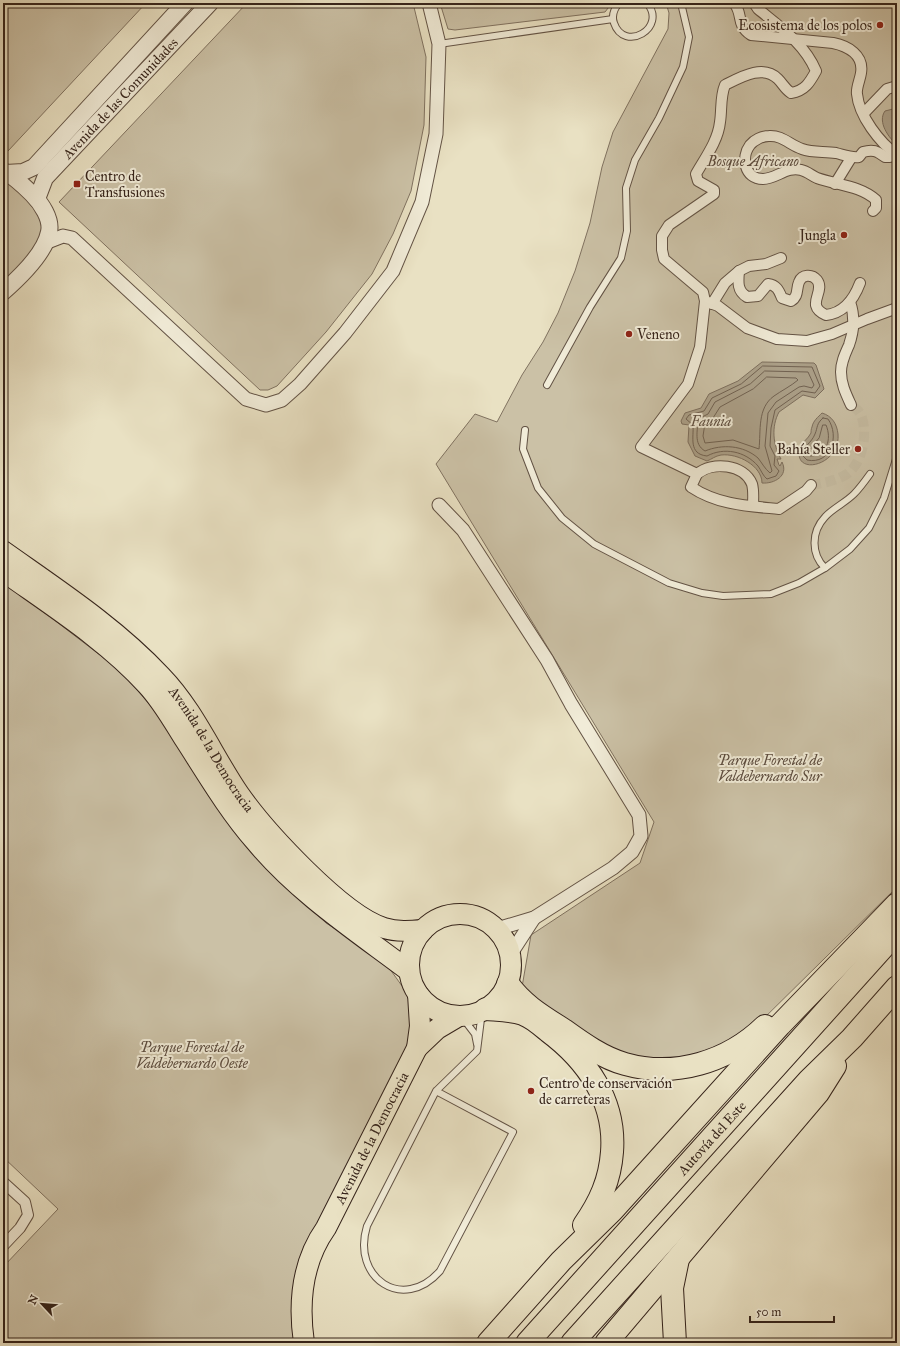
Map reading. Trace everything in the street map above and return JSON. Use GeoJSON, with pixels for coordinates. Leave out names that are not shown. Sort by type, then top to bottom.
{"type":"FeatureCollection","features":[{"type":"Feature","properties":{"kind":"highway"},"geometry":{"type":"LineString","coordinates":[[508,984],[523,1003],[602,1055],[624,1064],[648,1069],[673,1070],[697,1066],[723,1055],[753,1037],[836,953],[897,904]]}},
{"type":"Feature","properties":{"kind":"highway"},"geometry":{"type":"LineString","coordinates":[[488,1343],[561,1262],[612,1210],[780,1025],[897,904]]}},
{"type":"Feature","properties":{"kind":"highway","name":"Autovía del Este"},"geometry":{"type":"LineString","coordinates":[[527,1343],[897,932]]}},
{"type":"Feature","properties":{"kind":"highway"},"geometry":{"type":"LineString","coordinates":[[572,1343],[809,1080],[852,1038],[897,987]]}},
{"type":"Feature","properties":{"kind":"highway"},"geometry":{"type":"LineString","coordinates":[[484,1010],[523,1014],[561,1040],[579,1057],[594,1077],[606,1102],[611,1123],[612,1152],[609,1175],[599,1202],[561,1262]]}},
{"type":"Feature","properties":{"kind":"highway"},"geometry":{"type":"LineString","coordinates":[[606,1343],[818,1093],[852,1038]]}},
{"type":"Feature","properties":{"kind":"highway"},"geometry":{"type":"LineString","coordinates":[[675,1343],[672,1288],[679,1257]]}},
{"type":"Feature","properties":{"kind":"main road","name":"Avenida de la Democracia"},"geometry":{"type":"LineString","coordinates":[[3,551],[97,618],[136,649],[163,677],[187,709],[240,795],[270,832],[307,871],[341,902],[371,923],[396,930],[423,930]]}},
{"type":"Feature","properties":{"kind":"main road","name":"Avenida de la Democracia"},"geometry":{"type":"LineString","coordinates":[[3,571],[87,631],[124,662],[148,686],[224,802],[255,842],[296,884],[410,971]]}},
{"type":"Feature","properties":{"kind":"main road"},"geometry":{"type":"LineString","coordinates":[[460,914],[480,918],[497,929],[506,941],[510,955],[511,970],[508,984],[502,994],[484,1010],[460,1016],[436,1010],[427,1004],[418,994],[410,971],[409,959],[412,949],[423,930],[440,918],[460,914]]}},
{"type":"Feature","properties":{"kind":"main road","name":"Avenida de la Democracia"},"geometry":{"type":"LineString","coordinates":[[304,1343],[301,1310],[303,1279],[312,1253],[417,1048],[420,1026],[418,994]]}},
{"type":"Feature","properties":{"kind":"main road","name":"Avenida de la Democracia"},"geometry":{"type":"LineString","coordinates":[[417,1048],[437,1029],[460,1016]]}},
{"type":"Feature","properties":{"kind":"main road","name":"Avenida de la Democracia"},"geometry":{"type":"LineString","coordinates":[[314,1343],[310,1295],[311,1281],[326,1228]]}},
{"type":"Feature","properties":{"kind":"street","name":"Avenida de las Comunidades"},"geometry":{"type":"LineString","coordinates":[[5,172],[23,172],[34,167],[185,3]]}},
{"type":"Feature","properties":{"kind":"street","name":"Avenida de las Comunidades"},"geometry":{"type":"LineString","coordinates":[[37,199],[45,178],[210,3]]}},
{"type":"Feature","properties":{"kind":"street"},"geometry":{"type":"LineString","coordinates":[[45,243],[63,236],[72,238],[246,399],[266,405],[282,400],[300,384],[345,333],[393,271],[422,202],[431,165],[438,119],[439,44],[429,3]]}},
{"type":"Feature","properties":{"kind":"street"},"geometry":{"type":"LineString","coordinates":[[734,3],[738,8],[739,22],[751,35],[842,45],[854,52],[860,61],[862,71],[856,94],[864,113],[877,135],[896,154],[890,157],[884,157],[876,150],[870,150],[863,152],[859,157],[851,158],[835,153],[803,149],[775,136],[759,138],[751,144],[746,151],[745,163],[747,170],[755,177],[764,179],[789,170],[801,170],[835,184],[857,188],[869,194],[876,200],[876,208],[873,211]]}},
{"type":"Feature","properties":{"kind":"street"},"geometry":{"type":"LineString","coordinates":[[754,3],[758,9],[795,40],[810,57],[816,70],[810,82],[799,92],[791,93],[785,88],[778,78],[766,72],[755,72],[742,76],[725,85],[721,104],[720,124],[711,147],[696,174],[698,181],[714,190],[714,194],[669,225],[662,236],[662,250],[664,259],[703,292],[709,303],[718,306],[747,328],[777,339],[807,341],[897,308]]}},
{"type":"Feature","properties":{"kind":"street"},"geometry":{"type":"LineString","coordinates":[[864,113],[887,89],[897,86]]}},
{"type":"Feature","properties":{"kind":"street"},"geometry":{"type":"LineString","coordinates":[[835,184],[851,158]]}},
{"type":"Feature","properties":{"kind":"street"},"geometry":{"type":"LineString","coordinates":[[3,292],[20,277],[45,243],[50,231],[48,217],[37,199],[5,172]]}},
{"type":"Feature","properties":{"kind":"street"},"geometry":{"type":"LineString","coordinates":[[697,474],[641,447],[688,384],[700,347],[709,303],[725,283],[739,271],[748,266],[766,264],[781,258]]}},
{"type":"Feature","properties":{"kind":"street"},"geometry":{"type":"LineString","coordinates":[[739,271],[738,286],[742,294],[746,297],[758,296],[768,284],[777,287],[785,300],[791,301],[797,295],[799,282],[802,278],[809,275],[813,276],[818,282],[819,286],[815,302],[821,312],[826,315],[836,313],[850,302],[856,294],[860,283]]}},
{"type":"Feature","properties":{"kind":"street"},"geometry":{"type":"LineString","coordinates":[[850,302],[855,315],[849,344],[843,356],[841,371],[844,391],[851,405]]}},
{"type":"Feature","properties":{"kind":"street"},"geometry":{"type":"LineString","coordinates":[[753,506],[753,490],[751,483],[741,471],[734,468],[717,467],[701,471],[697,474],[691,487],[702,494],[721,502],[753,506],[779,509],[806,491],[811,485]]}},
{"type":"Feature","properties":{"kind":"street"},"geometry":{"type":"LineString","coordinates":[[439,505],[463,530],[547,660],[571,704],[639,815],[641,836],[632,852],[613,868],[534,918],[497,929]]}},
{"type":"Feature","properties":{"kind":"street"},"geometry":{"type":"LineString","coordinates":[[510,955],[534,918]]}},
{"type":"Feature","properties":{"kind":"street"},"geometry":{"type":"LineString","coordinates":[[3,1182],[25,1202],[28,1215],[20,1228],[3,1246]]}},
{"type":"Feature","properties":{"kind":"lane"},"geometry":{"type":"LineString","coordinates":[[618,3],[614,10],[613,19],[618,31],[630,37],[643,34],[648,29],[653,16],[648,3]]}},
{"type":"Feature","properties":{"kind":"lane"},"geometry":{"type":"LineString","coordinates":[[547,385],[590,307],[621,258],[627,231],[626,188],[628,181],[635,160],[659,118],[683,67],[689,37],[682,3]]}},
{"type":"Feature","properties":{"kind":"lane"},"geometry":{"type":"LineString","coordinates":[[439,44],[613,19]]}},
{"type":"Feature","properties":{"kind":"lane"},"geometry":{"type":"LineString","coordinates":[[525,430],[523,449],[538,488],[562,518],[594,544],[669,583],[702,593],[723,596],[758,596],[771,594],[800,583],[825,568],[850,549],[869,528],[884,498],[897,456]]}},
{"type":"Feature","properties":{"kind":"lane"},"geometry":{"type":"LineString","coordinates":[[825,568],[820,564],[814,551],[818,527],[824,518],[853,494],[870,474]]}},
{"type":"Feature","properties":{"kind":"lane"},"geometry":{"type":"LineString","coordinates":[[436,1091],[513,1132],[440,1271],[425,1285],[417,1289],[397,1289],[381,1281],[368,1268],[363,1253],[363,1240],[367,1226],[436,1091],[473,1057],[477,1051],[484,1010]]}},
{"type":"Feature","properties":{"kind":"lane"},"geometry":{"type":"LineString","coordinates":[[460,1016],[475,1034],[478,1047]]}},
{"type":"Feature","properties":{"kind":"green space"},"geometry":{"type":"Polygon","coordinates":[[[3,3],[146,3],[8,151],[3,146],[3,3]]]}},
{"type":"Feature","properties":{"kind":"green space"},"geometry":{"type":"Polygon","coordinates":[[[247,3],[413,3],[426,57],[424,125],[411,191],[393,234],[372,274],[326,332],[277,386],[268,390],[260,390],[59,202],[247,3]]]}},
{"type":"Feature","properties":{"kind":"green space"},"geometry":{"type":"Polygon","coordinates":[[[440,3],[612,3],[605,12],[455,30],[448,29],[440,3]]]}},
{"type":"Feature","properties":{"kind":"green space"},"geometry":{"type":"Polygon","coordinates":[[[666,3],[897,3],[897,887],[753,1029],[684,1063],[623,1057],[572,1027],[522,987],[531,935],[640,863],[654,822],[436,464],[475,414],[497,422],[558,313],[575,271],[590,223],[602,167],[613,132],[668,29],[669,13],[666,3]]]}},
{"type":"Feature","properties":{"kind":"green space"},"geometry":{"type":"Polygon","coordinates":[[[3,179],[18,190],[32,205],[41,222],[42,231],[40,240],[34,250],[3,285],[3,179]]]}},
{"type":"Feature","properties":{"kind":"green space","name":"Parque Forestal de Valdebernardo Oeste"},"geometry":{"type":"Polygon","coordinates":[[[3,583],[122,672],[160,717],[208,795],[256,857],[326,923],[382,958],[412,1000],[414,1035],[307,1244],[297,1343],[3,1343],[3,1267],[58,1209],[3,1157],[3,583]]]}},
{"type":"Feature","properties":{"kind":"water"},"geometry":{"type":"Polygon","coordinates":[[[897,108],[897,145],[885,130],[882,120],[885,111],[897,108]]]}},
{"type":"Feature","properties":{"kind":"water"},"geometry":{"type":"Polygon","coordinates":[[[762,362],[814,363],[824,389],[815,398],[803,395],[779,412],[776,418],[774,436],[776,448],[781,459],[777,459],[780,466],[782,462],[784,471],[779,478],[767,483],[762,483],[761,477],[754,466],[741,458],[721,455],[707,461],[695,456],[688,442],[689,425],[682,424],[681,421],[685,413],[701,408],[709,394],[738,381],[762,362]]]}},
{"type":"Feature","properties":{"kind":"water"},"geometry":{"type":"Polygon","coordinates":[[[822,413],[829,416],[835,424],[838,434],[837,445],[832,454],[825,460],[817,464],[809,465],[803,463],[799,457],[800,448],[811,433],[815,421],[822,413]]]}},
{"type":"Feature","properties":{"kind":"tunnel"},"geometry":{"type":"LineString","coordinates":[[811,485],[843,476],[853,469],[857,462],[863,446],[864,428],[860,413],[851,405]]}},
{"type":"Feature","properties":{"kind":"place","name":"Ecosistema de los polos"},"geometry":{"type":"Point","coordinates":[880,25]}},
{"type":"Feature","properties":{"kind":"place","name":"Centro de Transfusiones"},"geometry":{"type":"Point","coordinates":[77,184]}},
{"type":"Feature","properties":{"kind":"place","name":"Jungla"},"geometry":{"type":"Point","coordinates":[844,235]}},
{"type":"Feature","properties":{"kind":"place","name":"Veneno"},"geometry":{"type":"Point","coordinates":[629,334]}},
{"type":"Feature","properties":{"kind":"place","name":"Bahía Steller"},"geometry":{"type":"Point","coordinates":[858,449]}},
{"type":"Feature","properties":{"kind":"place","name":"Centro de conservación de carreteras"},"geometry":{"type":"Point","coordinates":[531,1091]}},
{"type":"Feature","properties":{"kind":"park label","name":"Bosque Africano"},"geometry":{"type":"Point","coordinates":[753,161]}},
{"type":"Feature","properties":{"kind":"park label","name":"Faunia"},"geometry":{"type":"Point","coordinates":[711,421]}},
{"type":"Feature","properties":{"kind":"park label","name":"Parque Forestal de Valdebernardo Sur"},"geometry":{"type":"Point","coordinates":[770,768]}}]}
